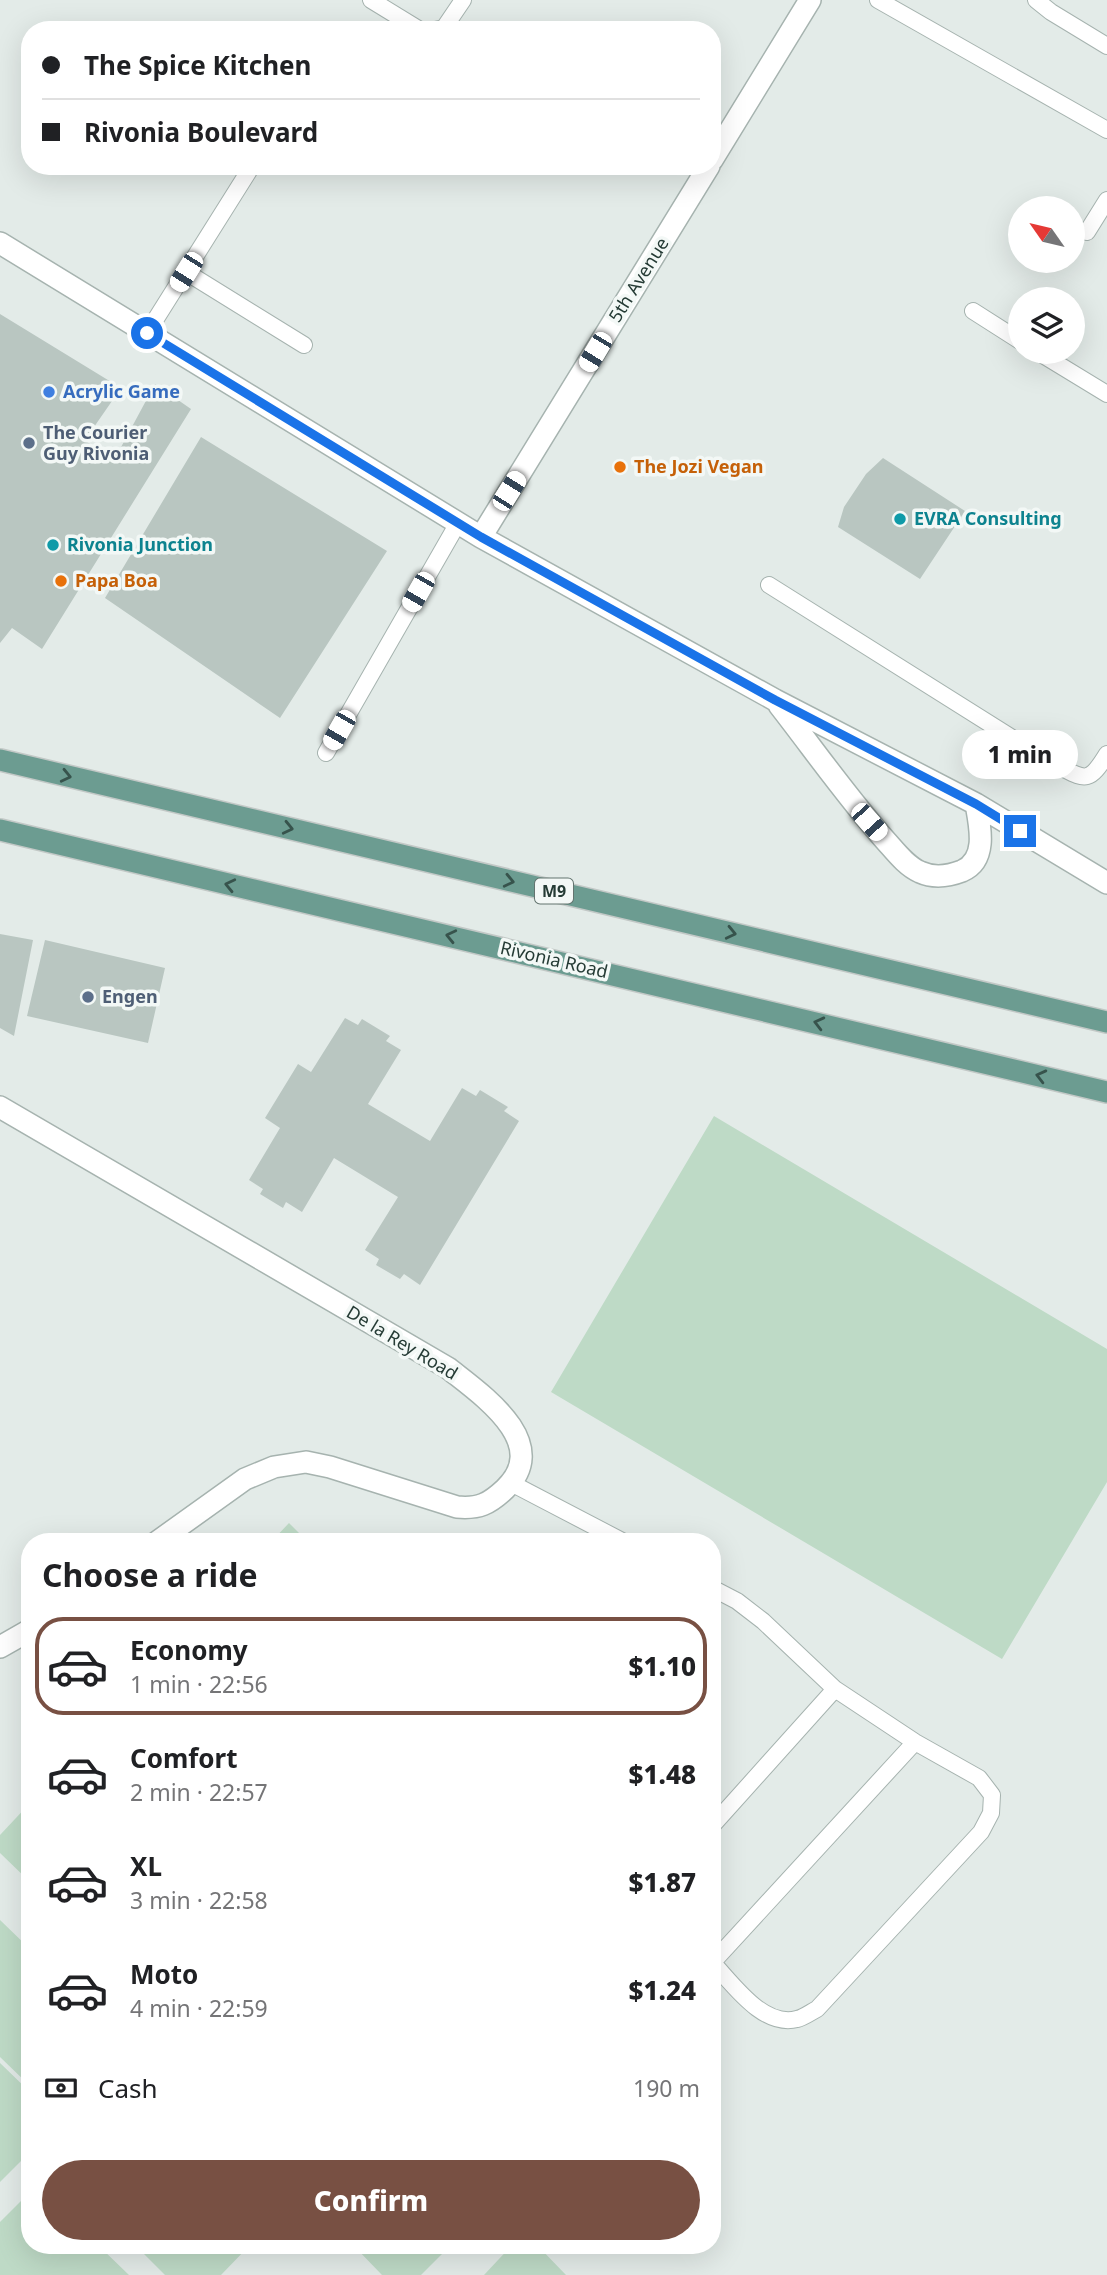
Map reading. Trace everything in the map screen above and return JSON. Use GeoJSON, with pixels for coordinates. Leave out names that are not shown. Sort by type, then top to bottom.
{"type":"FeatureCollection","features":[{"type":"Feature","properties":{"kind":"main road","name":"M9"},"geometry":{"type":"LineString","coordinates":[[0,760],[1107,1022]]}},
{"type":"Feature","properties":{"kind":"main road","name":"Rivonia Road"},"geometry":{"type":"LineString","coordinates":[[0,830],[1107,1092]]}},
{"type":"Feature","properties":{"kind":"street"},"geometry":{"type":"LineString","coordinates":[[721,145],[810,0]]}},
{"type":"Feature","properties":{"kind":"street","name":"5th Avenue"},"geometry":{"type":"LineString","coordinates":[[481,537],[703,175]]}},
{"type":"Feature","properties":{"kind":"street"},"geometry":{"type":"LineString","coordinates":[[0,243],[481,537],[775,700],[976,804],[1107,883]]}},
{"type":"Feature","properties":{"kind":"street"},"geometry":{"type":"LineString","coordinates":[[775,700],[869,822],[903,860],[919,872],[934,876],[954,874],[969,868],[982,838],[976,804]]}},
{"type":"Feature","properties":{"kind":"street","name":"De la Rey Road"},"geometry":{"type":"LineString","coordinates":[[0,1107],[448,1368],[473,1388],[513,1428],[522,1450],[511,1483]]}},
{"type":"Feature","properties":{"kind":"street"},"geometry":{"type":"LineString","coordinates":[[170,1533],[245,1479],[274,1467],[306,1462],[457,1507],[475,1508],[491,1503],[511,1483]]}},
{"type":"Feature","properties":{"kind":"street"},"geometry":{"type":"LineString","coordinates":[[0,1647],[21,1635]]}},
{"type":"Feature","properties":{"kind":"lane"},"geometry":{"type":"LineString","coordinates":[[371,0],[405,21]]}},
{"type":"Feature","properties":{"kind":"lane"},"geometry":{"type":"LineString","coordinates":[[449,21],[463,0]]}},
{"type":"Feature","properties":{"kind":"lane"},"geometry":{"type":"LineString","coordinates":[[878,0],[1107,130]]}},
{"type":"Feature","properties":{"kind":"lane"},"geometry":{"type":"LineString","coordinates":[[1036,0],[1107,46]]}},
{"type":"Feature","properties":{"kind":"lane"},"geometry":{"type":"LineString","coordinates":[[147,333],[247,175]]}},
{"type":"Feature","properties":{"kind":"lane"},"geometry":{"type":"LineString","coordinates":[[1087,232],[1107,200]]}},
{"type":"Feature","properties":{"kind":"lane"},"geometry":{"type":"LineString","coordinates":[[186,272],[304,345]]}},
{"type":"Feature","properties":{"kind":"lane"},"geometry":{"type":"LineString","coordinates":[[973,312],[1008,334]]}},
{"type":"Feature","properties":{"kind":"lane"},"geometry":{"type":"LineString","coordinates":[[1058,364],[1107,394]]}},
{"type":"Feature","properties":{"kind":"lane"},"geometry":{"type":"LineString","coordinates":[[326,753],[458,523]]}},
{"type":"Feature","properties":{"kind":"lane"},"geometry":{"type":"LineString","coordinates":[[769,585],[1062,768],[1080,776],[1090,777],[1107,754]]}},
{"type":"Feature","properties":{"kind":"lane"},"geometry":{"type":"LineString","coordinates":[[511,1483],[607,1533]]}},
{"type":"Feature","properties":{"kind":"lane"},"geometry":{"type":"LineString","coordinates":[[721,1593],[757,1615],[835,1689],[915,1742],[979,1778],[992,1795],[991,1813],[981,1832],[817,2009],[797,2019],[775,2019],[752,2004],[721,1971]]}},
{"type":"Feature","properties":{"kind":"lane"},"geometry":{"type":"LineString","coordinates":[[721,1816],[835,1689]]}},
{"type":"Feature","properties":{"kind":"lane"},"geometry":{"type":"LineString","coordinates":[[721,1952],[915,1742]]}},
{"type":"Feature","properties":{"kind":"green space"},"geometry":{"type":"Polygon","coordinates":[[[714,1116],[1107,1349],[1107,1482],[1002,1659],[551,1392],[714,1116]]]}},
{"type":"Feature","properties":{"kind":"green space"},"geometry":{"type":"Polygon","coordinates":[[[289,1523],[299,1533],[280,1533],[289,1523]]]}},
{"type":"Feature","properties":{"kind":"green space"},"geometry":{"type":"Polygon","coordinates":[[[21,1813],[21,1873],[0,1853],[0,1835],[21,1813]]]}},
{"type":"Feature","properties":{"kind":"green space"},"geometry":{"type":"Polygon","coordinates":[[[0,1920],[21,1940],[21,2077],[0,2057],[0,1920]]]}},
{"type":"Feature","properties":{"kind":"green space"},"geometry":{"type":"Polygon","coordinates":[[[0,2063],[21,2083],[21,2161],[0,2182],[0,2063]]]}},
{"type":"Feature","properties":{"kind":"green space"},"geometry":{"type":"Polygon","coordinates":[[[21,2201],[21,2254],[107,2254],[129,2275],[0,2275],[0,2222],[21,2201]]]}},
{"type":"Feature","properties":{"kind":"green space"},"geometry":{"type":"Polygon","coordinates":[[[144,2254],[241,2254],[221,2275],[165,2275],[144,2254]]]}},
{"type":"Feature","properties":{"kind":"green space"},"geometry":{"type":"Polygon","coordinates":[[[362,2254],[442,2254],[421,2275],[382,2275],[362,2254]]]}},
{"type":"Feature","properties":{"kind":"green space"},"geometry":{"type":"Polygon","coordinates":[[[504,2254],[546,2254],[566,2275],[484,2275],[504,2254]]]}},
{"type":"Feature","properties":{"kind":"building","name":"Rivonia Junction"},"geometry":{"type":"Polygon","coordinates":[[[0,314],[121,388],[85,440],[113,462],[155,384],[191,409],[42,649],[12,628],[0,643],[0,314]]]}},
{"type":"Feature","properties":{"kind":"building"},"geometry":{"type":"Polygon","coordinates":[[[201,437],[387,551],[280,718],[105,598],[201,437]]]}},
{"type":"Feature","properties":{"kind":"building","name":"EVRA Consulting"},"geometry":{"type":"Polygon","coordinates":[[[883,458],[965,511],[920,579],[838,527],[844,507],[866,474],[883,458]]]}},
{"type":"Feature","properties":{"kind":"building"},"geometry":{"type":"Polygon","coordinates":[[[0,934],[33,940],[14,1036],[0,1028],[0,934]]]}},
{"type":"Feature","properties":{"kind":"building"},"geometry":{"type":"Polygon","coordinates":[[[45,940],[165,968],[148,1043],[27,1016],[45,940]]]}},
{"type":"Feature","properties":{"kind":"building"},"geometry":{"type":"Polygon","coordinates":[[[345,1018],[358,1025],[362,1019],[390,1036],[386,1041],[401,1050],[368,1104],[430,1141],[462,1088],[476,1096],[480,1090],[508,1107],[504,1111],[519,1121],[420,1285],[404,1274],[400,1279],[376,1265],[379,1259],[365,1250],[398,1197],[334,1158],[302,1212],[286,1202],[283,1208],[260,1194],[263,1189],[249,1180],[280,1128],[265,1118],[298,1064],[311,1072],[345,1018]]]}},
{"type":"Feature","properties":{"kind":"place","name":"Acrylic Game"},"geometry":{"type":"Point","coordinates":[49,392]}},
{"type":"Feature","properties":{"kind":"place","name":"The Courier Guy Rivonia"},"geometry":{"type":"Point","coordinates":[29,443]}},
{"type":"Feature","properties":{"kind":"place","name":"The Jozi Vegan"},"geometry":{"type":"Point","coordinates":[620,467]}},
{"type":"Feature","properties":{"kind":"place","name":"EVRA Consulting"},"geometry":{"type":"Point","coordinates":[900,519]}},
{"type":"Feature","properties":{"kind":"place","name":"Rivonia Junction"},"geometry":{"type":"Point","coordinates":[53,545]}},
{"type":"Feature","properties":{"kind":"place","name":"Papa Boa"},"geometry":{"type":"Point","coordinates":[61,581]}},
{"type":"Feature","properties":{"kind":"place","name":"Engen"},"geometry":{"type":"Point","coordinates":[88,997]}},
{"type":"Feature","properties":{"kind":"route"},"geometry":{"type":"LineString","coordinates":[[147,333],[481,537],[775,700],[976,804],[1020,831]]}}]}
